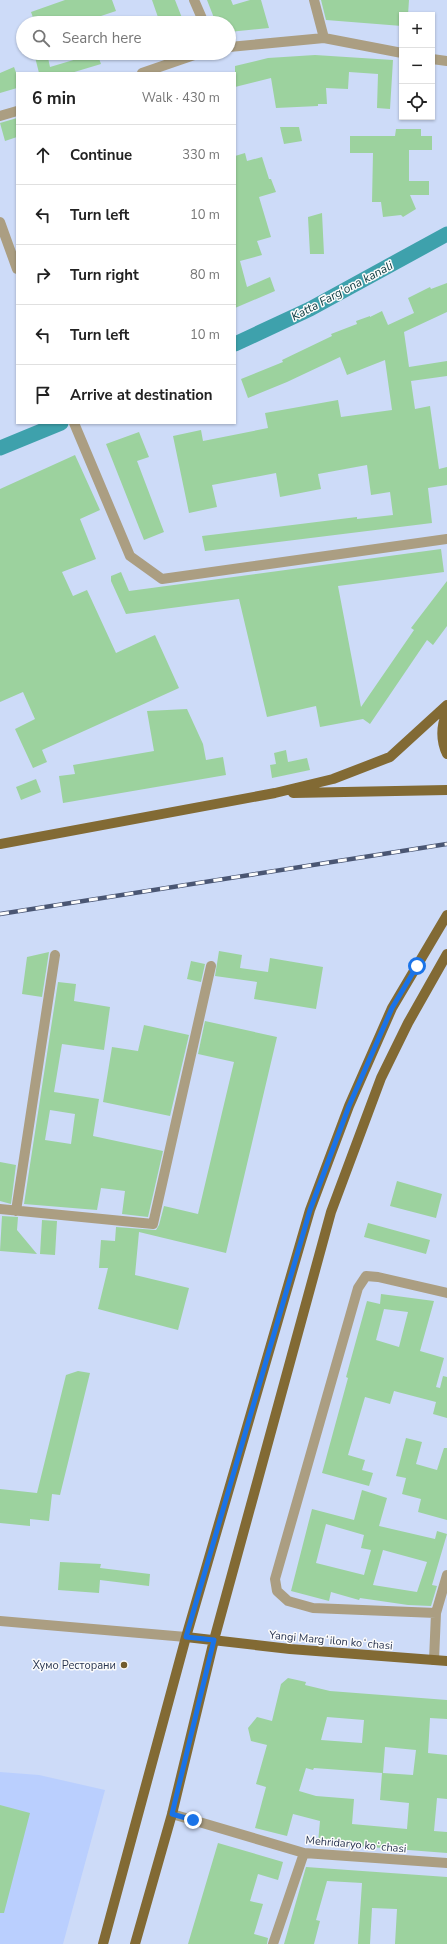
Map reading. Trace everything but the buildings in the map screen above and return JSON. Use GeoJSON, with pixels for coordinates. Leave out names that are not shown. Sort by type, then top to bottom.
{"type":"FeatureCollection","features":[{"type":"Feature","properties":{"kind":"main road"},"geometry":{"type":"LineString","coordinates":[[0,844],[276,793],[333,779],[390,757],[447,705]]}},
{"type":"Feature","properties":{"kind":"main road"},"geometry":{"type":"LineString","coordinates":[[447,712],[443,721],[442,735],[447,754]]}},
{"type":"Feature","properties":{"kind":"main road"},"geometry":{"type":"LineString","coordinates":[[276,793],[447,790]]}},
{"type":"Feature","properties":{"kind":"main road"},"geometry":{"type":"LineString","coordinates":[[103,1944],[186,1637],[310,1210],[349,1106],[392,1008],[447,915]]}},
{"type":"Feature","properties":{"kind":"main road"},"geometry":{"type":"LineString","coordinates":[[135,1944],[172,1814],[214,1640],[331,1212],[381,1078],[408,1022],[447,954]]}},
{"type":"Feature","properties":{"kind":"main road","name":"Yangi Margʻilon koʻchasi"},"geometry":{"type":"LineString","coordinates":[[186,1637],[290,1649],[447,1661]]}},
{"type":"Feature","properties":{"kind":"street"},"geometry":{"type":"LineString","coordinates":[[194,0],[201,16]]}},
{"type":"Feature","properties":{"kind":"street"},"geometry":{"type":"LineString","coordinates":[[314,0],[324,38]]}},
{"type":"Feature","properties":{"kind":"street"},"geometry":{"type":"LineString","coordinates":[[236,46],[324,38],[399,52]]}},
{"type":"Feature","properties":{"kind":"street"},"geometry":{"type":"LineString","coordinates":[[157,71],[183,60]]}},
{"type":"Feature","properties":{"kind":"street"},"geometry":{"type":"LineString","coordinates":[[435,60],[447,62]]}},
{"type":"Feature","properties":{"kind":"street"},"geometry":{"type":"LineString","coordinates":[[0,116],[16,110]]}},
{"type":"Feature","properties":{"kind":"street"},"geometry":{"type":"LineString","coordinates":[[0,222],[16,266]]}},
{"type":"Feature","properties":{"kind":"street"},"geometry":{"type":"LineString","coordinates":[[74,424],[130,556],[162,579],[447,540]]}},
{"type":"Feature","properties":{"kind":"street"},"geometry":{"type":"LineString","coordinates":[[16,1211],[55,955]]}},
{"type":"Feature","properties":{"kind":"street"},"geometry":{"type":"LineString","coordinates":[[0,1209],[153,1224],[211,966]]}},
{"type":"Feature","properties":{"kind":"street"},"geometry":{"type":"LineString","coordinates":[[436,1613],[313,1608],[288,1601],[277,1591],[275,1579],[358,1288],[366,1276],[378,1277],[447,1293]]}},
{"type":"Feature","properties":{"kind":"street"},"geometry":{"type":"LineString","coordinates":[[434,1660],[436,1613],[447,1575]]}},
{"type":"Feature","properties":{"kind":"street"},"geometry":{"type":"LineString","coordinates":[[0,1621],[186,1637]]}},
{"type":"Feature","properties":{"kind":"street","name":"Mehridaryo koʻchasi"},"geometry":{"type":"LineString","coordinates":[[172,1814],[304,1852],[447,1863]]}},
{"type":"Feature","properties":{"kind":"street"},"geometry":{"type":"LineString","coordinates":[[273,1944],[304,1852]]}},
{"type":"Feature","properties":{"kind":"shaded area"},"geometry":{"type":"Polygon","coordinates":[[[0,1772],[39,1775],[105,1790],[63,1944],[0,1944],[0,1772]]]}},
{"type":"Feature","properties":{"kind":"waterway","name":"Katta Farg'ona kanali"},"geometry":{"type":"LineString","coordinates":[[236,344],[310,309],[447,234]]}},
{"type":"Feature","properties":{"kind":"waterway","name":"Katta Farg'ona kanali"},"geometry":{"type":"LineString","coordinates":[[0,448],[59,424]]}},
{"type":"Feature","properties":{"kind":"railway"},"geometry":{"type":"LineString","coordinates":[[0,914],[447,844]]}},
{"type":"Feature","properties":{"kind":"place","name":"Хумо Ресторани"},"geometry":{"type":"Point","coordinates":[124,1665]}},
{"type":"Feature","properties":{"kind":"route"},"geometry":{"type":"LineString","coordinates":[[193,1820],[172,1814],[214,1640],[186,1637],[310,1210],[349,1106],[392,1008],[417,966]]}}]}
